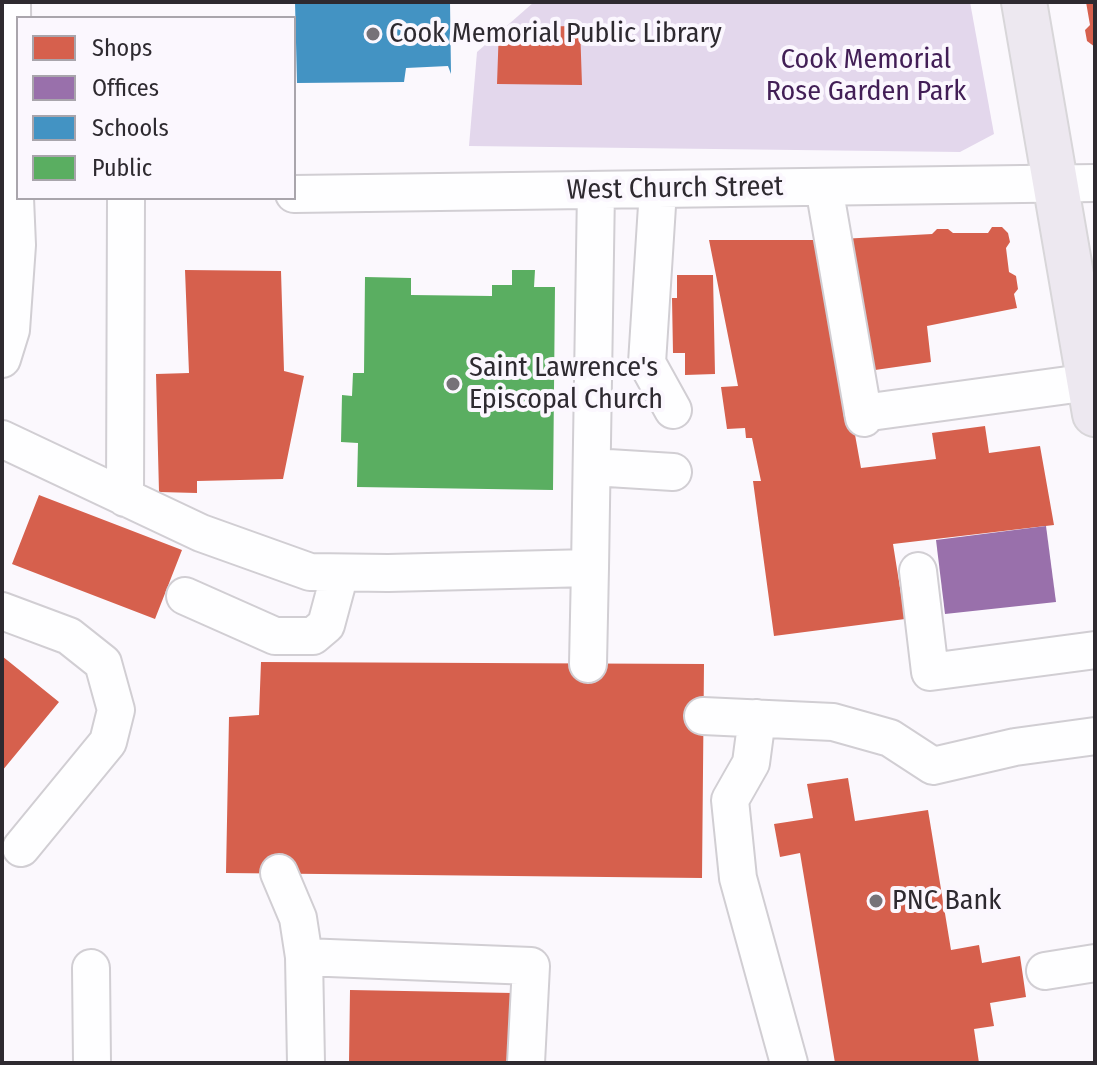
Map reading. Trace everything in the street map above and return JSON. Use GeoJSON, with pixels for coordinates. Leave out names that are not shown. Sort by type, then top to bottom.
{"type":"FeatureCollection","features":[{"type":"Feature","properties":{"kind":"main road"},"geometry":{"type":"LineString","coordinates":[[1024,2],[1075,184],[1092,398]]}},
{"type":"Feature","properties":{"kind":"street"},"geometry":{"type":"LineString","coordinates":[[12,2],[16,80]]}},
{"type":"Feature","properties":{"kind":"street","name":"West Church Street"},"geometry":{"type":"LineString","coordinates":[[296,194],[1075,184]]}},
{"type":"Feature","properties":{"kind":"street"},"geometry":{"type":"LineString","coordinates":[[824,187],[864,416],[1092,398]]}},
{"type":"Feature","properties":{"kind":"street"},"geometry":{"type":"LineString","coordinates":[[588,664],[596,190]]}},
{"type":"Feature","properties":{"kind":"street"},"geometry":{"type":"LineString","coordinates":[[658,190],[647,363],[673,410]]}},
{"type":"Feature","properties":{"kind":"street"},"geometry":{"type":"LineString","coordinates":[[2,359],[11,330],[22,200]]}},
{"type":"Feature","properties":{"kind":"street"},"geometry":{"type":"LineString","coordinates":[[125,498],[126,200]]}},
{"type":"Feature","properties":{"kind":"street"},"geometry":{"type":"LineString","coordinates":[[2,439],[201,533],[310,572],[590,568]]}},
{"type":"Feature","properties":{"kind":"street"},"geometry":{"type":"LineString","coordinates":[[592,467],[673,472]]}},
{"type":"Feature","properties":{"kind":"street"},"geometry":{"type":"LineString","coordinates":[[918,571],[930,672],[1095,650]]}},
{"type":"Feature","properties":{"kind":"street"},"geometry":{"type":"LineString","coordinates":[[185,596],[275,636],[313,636],[326,625],[340,573]]}},
{"type":"Feature","properties":{"kind":"street"},"geometry":{"type":"LineString","coordinates":[[2,611],[69,636],[103,663],[116,710],[108,742],[21,848]]}},
{"type":"Feature","properties":{"kind":"street"},"geometry":{"type":"LineString","coordinates":[[703,716],[833,722],[890,738],[933,766],[1015,747],[1095,736]]}},
{"type":"Feature","properties":{"kind":"street"},"geometry":{"type":"LineString","coordinates":[[757,718],[751,763],[730,800],[738,878],[789,1063]]}},
{"type":"Feature","properties":{"kind":"street"},"geometry":{"type":"LineString","coordinates":[[279,873],[298,918],[304,957],[306,1063]]}},
{"type":"Feature","properties":{"kind":"street"},"geometry":{"type":"LineString","coordinates":[[304,957],[531,966],[526,1063]]}},
{"type":"Feature","properties":{"kind":"street"},"geometry":{"type":"LineString","coordinates":[[1045,971],[1095,963]]}},
{"type":"Feature","properties":{"kind":"street"},"geometry":{"type":"LineString","coordinates":[[91,968],[92,1063]]}},
{"type":"Feature","properties":{"kind":"green space","name":"Cook Memorial Rose Garden Park"},"geometry":{"type":"Polygon","coordinates":[[[534,2],[970,2],[994,134],[960,152],[469,146],[477,52],[534,2]]]}},
{"type":"Feature","properties":{"kind":"building: Shops"},"geometry":{"type":"Polygon","coordinates":[[[1086,2],[1095,2],[1095,47],[1087,41],[1085,30],[1090,25],[1086,2]]]}},
{"type":"Feature","properties":{"kind":"building: Shops"},"geometry":{"type":"Polygon","coordinates":[[[580,26],[582,85],[497,84],[499,27],[580,26]]]}},
{"type":"Feature","properties":{"kind":"building: Shops"},"geometry":{"type":"Polygon","coordinates":[[[992,227],[1002,227],[1008,233],[1010,242],[1006,248],[1009,272],[1016,276],[1018,289],[1014,294],[1017,308],[927,326],[931,362],[861,372],[841,239],[932,234],[937,229],[948,229],[953,233],[988,233],[992,227]]]}},
{"type":"Feature","properties":{"kind":"building: Shops"},"geometry":{"type":"Polygon","coordinates":[[[709,240],[820,240],[861,468],[936,459],[932,433],[985,426],[989,453],[1040,446],[1054,525],[893,544],[905,619],[774,636],[753,481],[761,481],[752,438],[746,438],[745,428],[727,429],[721,387],[738,386],[709,240]]]}},
{"type":"Feature","properties":{"kind":"building: Shops"},"geometry":{"type":"Polygon","coordinates":[[[185,270],[281,271],[284,371],[304,376],[283,479],[197,481],[197,493],[159,492],[156,374],[189,373],[185,270]]]}},
{"type":"Feature","properties":{"kind":"building: Shops"},"geometry":{"type":"Polygon","coordinates":[[[677,275],[713,275],[715,374],[685,375],[685,353],[673,353],[672,298],[677,298],[677,275]]]}},
{"type":"Feature","properties":{"kind":"building: Shops"},"geometry":{"type":"Polygon","coordinates":[[[39,495],[182,550],[155,619],[12,564],[39,495]]]}},
{"type":"Feature","properties":{"kind":"building: Shops"},"geometry":{"type":"Polygon","coordinates":[[[2,656],[59,702],[2,771],[2,656]]]}},
{"type":"Feature","properties":{"kind":"building: Shops"},"geometry":{"type":"Polygon","coordinates":[[[261,662],[704,664],[702,878],[226,873],[229,717],[259,715],[261,662]]]}},
{"type":"Feature","properties":{"kind":"building: Shops","name":"PNC Bank"},"geometry":{"type":"Polygon","coordinates":[[[848,778],[855,821],[928,810],[951,950],[979,945],[982,963],[1020,956],[1026,997],[990,1003],[994,1026],[974,1029],[979,1063],[835,1063],[800,853],[780,857],[774,824],[813,818],[807,784],[848,778]]]}},
{"type":"Feature","properties":{"kind":"building: Shops"},"geometry":{"type":"Polygon","coordinates":[[[350,990],[513,993],[512,1063],[349,1063],[350,990]]]}},
{"type":"Feature","properties":{"kind":"building: Offices"},"geometry":{"type":"Polygon","coordinates":[[[1046,526],[1056,602],[945,614],[936,540],[1046,526]]]}},
{"type":"Feature","properties":{"kind":"building: Schools","name":"Cook Memorial Public Library"},"geometry":{"type":"Polygon","coordinates":[[[295,2],[450,2],[451,74],[448,66],[406,68],[404,82],[297,83],[295,2]]]}},
{"type":"Feature","properties":{"kind":"building: Public","name":"Saint Lawrence's Episcopal Church"},"geometry":{"type":"Polygon","coordinates":[[[512,270],[535,270],[534,287],[555,287],[553,490],[357,487],[358,443],[341,442],[342,395],[352,396],[353,373],[364,373],[365,277],[411,278],[411,295],[492,296],[492,285],[512,285],[512,270]]]}},
{"type":"Feature","properties":{"kind":"place","name":"Cook Memorial Public Library"},"geometry":{"type":"Point","coordinates":[373,34]}},
{"type":"Feature","properties":{"kind":"place","name":"Saint Lawrence's Episcopal Church"},"geometry":{"type":"Point","coordinates":[453,384]}},
{"type":"Feature","properties":{"kind":"place","name":"PNC Bank"},"geometry":{"type":"Point","coordinates":[876,901]}}]}
